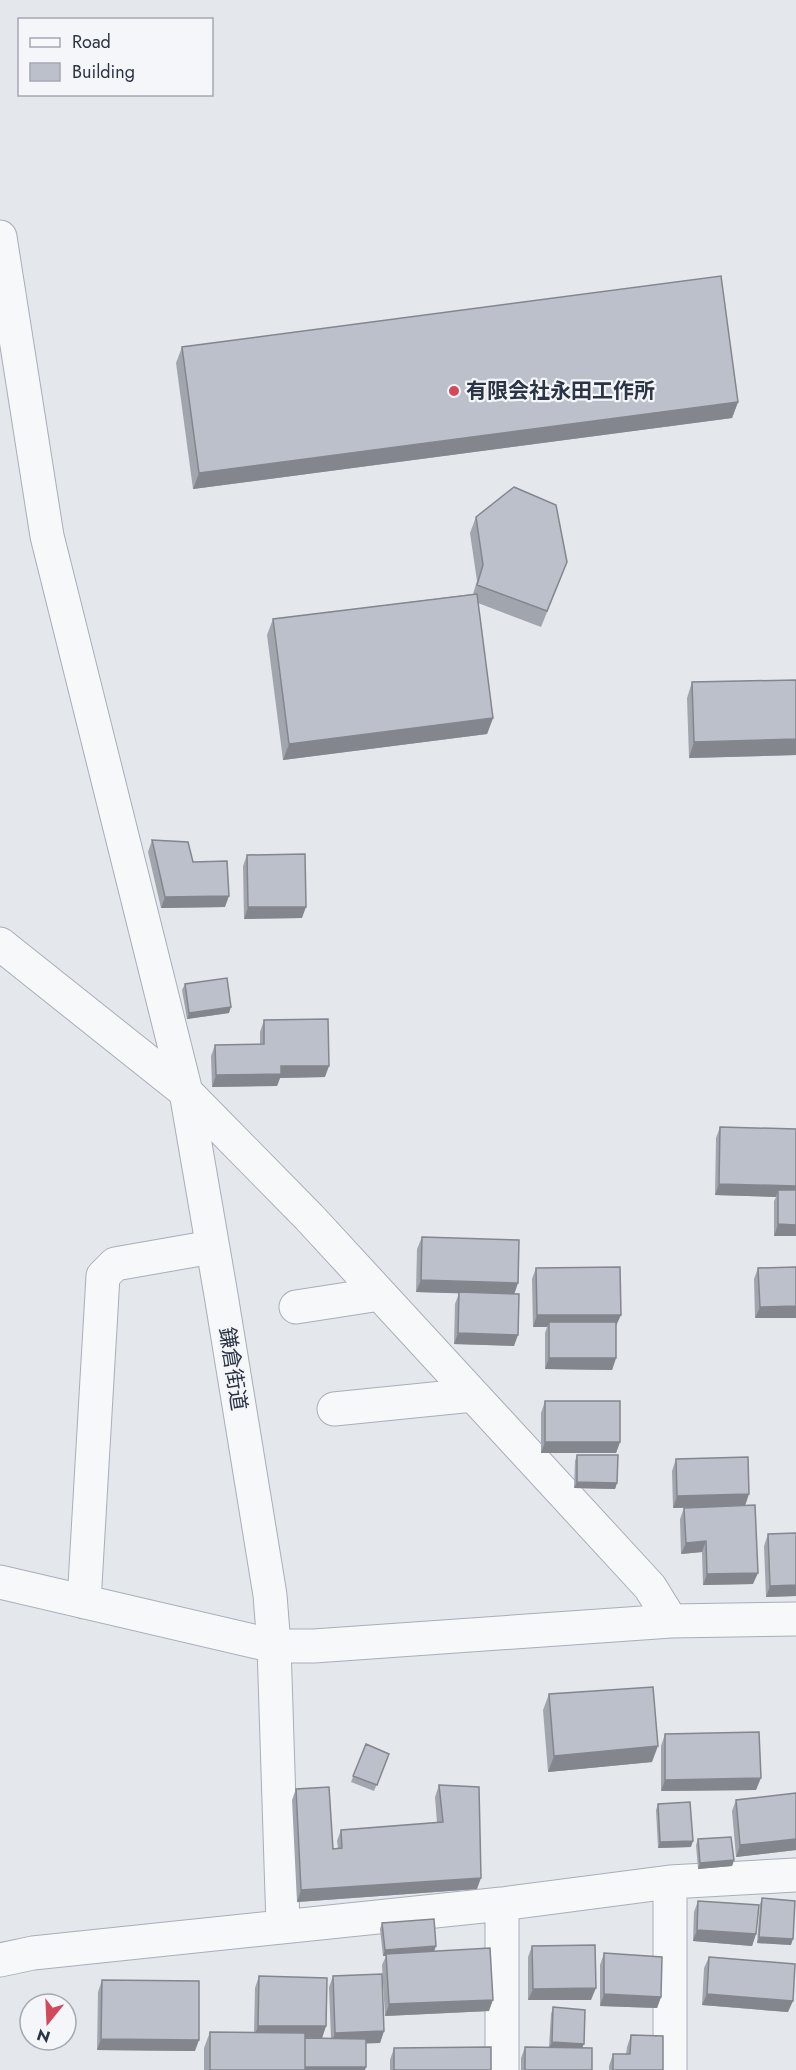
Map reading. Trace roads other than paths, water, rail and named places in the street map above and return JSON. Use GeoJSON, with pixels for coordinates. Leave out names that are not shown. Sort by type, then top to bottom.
{"type":"FeatureCollection","features":[{"type":"Feature","properties":{"kind":"street","name":"鎌倉街道"},"geometry":{"type":"LineString","coordinates":[[0,237],[47,536],[186,1092],[212,1247],[270,1595],[274,1646],[283,1926]]}},
{"type":"Feature","properties":{"kind":"street"},"geometry":{"type":"LineString","coordinates":[[0,944],[186,1092],[309,1217],[650,1587],[670,1621]]}},
{"type":"Feature","properties":{"kind":"street"},"geometry":{"type":"LineString","coordinates":[[84,1602],[103,1276],[115,1264],[212,1247]]}},
{"type":"Feature","properties":{"kind":"street"},"geometry":{"type":"LineString","coordinates":[[296,1307],[380,1294]]}},
{"type":"Feature","properties":{"kind":"street"},"geometry":{"type":"LineString","coordinates":[[334,1409],[473,1395]]}},
{"type":"Feature","properties":{"kind":"street"},"geometry":{"type":"LineString","coordinates":[[0,1582],[274,1646],[326,1646],[670,1621],[796,1619]]}},
{"type":"Feature","properties":{"kind":"street"},"geometry":{"type":"LineString","coordinates":[[0,1960],[33,1953],[502,1904],[670,1882],[796,1875]]}},
{"type":"Feature","properties":{"kind":"street"},"geometry":{"type":"LineString","coordinates":[[670,1882],[670,2070]]}},
{"type":"Feature","properties":{"kind":"street"},"geometry":{"type":"LineString","coordinates":[[502,1904],[502,2070]]}},
{"type":"Feature","properties":{"kind":"place","name":"有限会社永田工作所"},"geometry":{"type":"Point","coordinates":[454,391]}}]}
